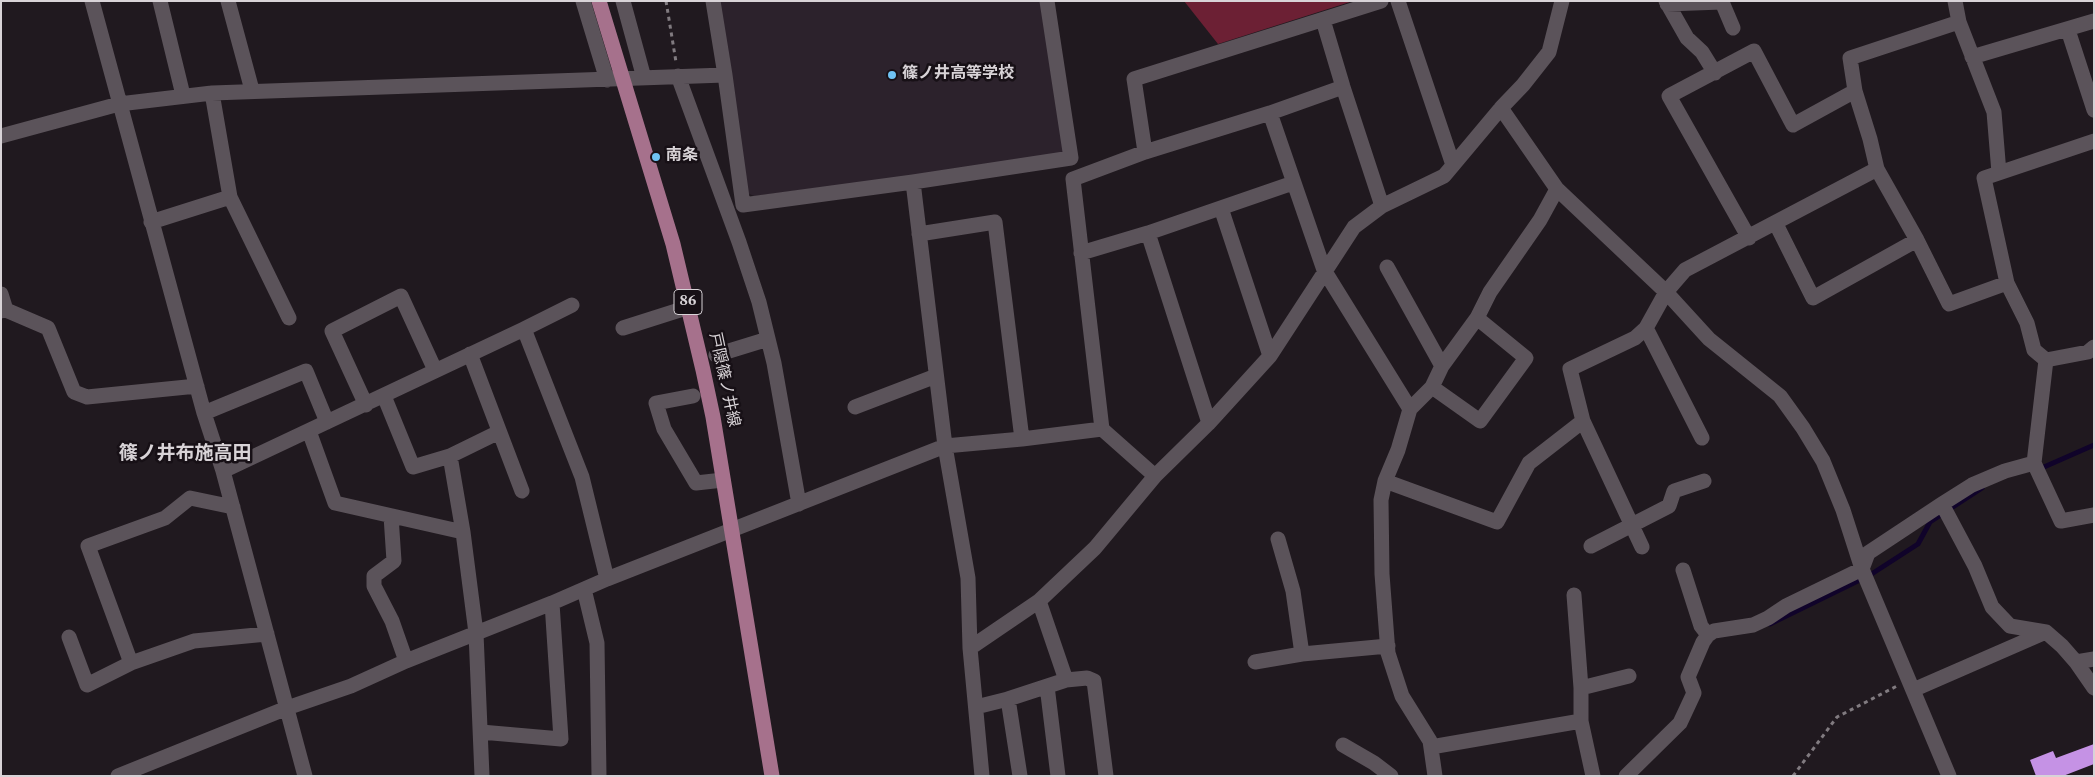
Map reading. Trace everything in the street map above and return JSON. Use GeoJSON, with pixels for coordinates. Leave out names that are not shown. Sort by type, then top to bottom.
{"type":"FeatureCollection","features":[{"type":"Feature","properties":{"kind":"main road","name":"戸隠篠ノ井線"},"geometry":{"type":"LineString","coordinates":[[599,1],[653,175],[689,307],[713,417],[772,776]]}},
{"type":"Feature","properties":{"kind":"street"},"geometry":{"type":"LineString","coordinates":[[92,1],[204,413],[223,471],[305,776]]}},
{"type":"Feature","properties":{"kind":"street"},"geometry":{"type":"LineString","coordinates":[[160,1],[183,95]]}},
{"type":"Feature","properties":{"kind":"street"},"geometry":{"type":"LineString","coordinates":[[228,1],[252,90]]}},
{"type":"Feature","properties":{"kind":"street"},"geometry":{"type":"LineString","coordinates":[[583,1],[607,80]]}},
{"type":"Feature","properties":{"kind":"street"},"geometry":{"type":"LineString","coordinates":[[623,1],[644,78]]}},
{"type":"Feature","properties":{"kind":"street"},"geometry":{"type":"LineString","coordinates":[[713,1],[743,205]]}},
{"type":"Feature","properties":{"kind":"street"},"geometry":{"type":"LineString","coordinates":[[727,210],[743,205],[1071,158],[1047,1]]}},
{"type":"Feature","properties":{"kind":"street"},"geometry":{"type":"LineString","coordinates":[[1146,152],[1134,78],[1382,1]]}},
{"type":"Feature","properties":{"kind":"street"},"geometry":{"type":"LineString","coordinates":[[1398,1],[1453,165]]}},
{"type":"Feature","properties":{"kind":"street"},"geometry":{"type":"LineString","coordinates":[[970,648],[1039,601],[1095,548],[1155,476],[1210,423],[1270,356],[1324,270],[1354,227],[1382,206],[1444,176],[1549,52],[1562,1]]}},
{"type":"Feature","properties":{"kind":"street"},"geometry":{"type":"LineString","coordinates":[[1955,1],[1959,22],[1994,112],[1999,173]]}},
{"type":"Feature","properties":{"kind":"street"},"geometry":{"type":"LineString","coordinates":[[1666,3],[1722,2],[1733,28]]}},
{"type":"Feature","properties":{"kind":"street"},"geometry":{"type":"LineString","coordinates":[[1666,3],[1683,31],[1702,52],[1715,73]]}},
{"type":"Feature","properties":{"kind":"street"},"geometry":{"type":"LineString","coordinates":[[1324,20],[1343,87],[1382,206]]}},
{"type":"Feature","properties":{"kind":"street"},"geometry":{"type":"LineString","coordinates":[[1972,57],[2094,21]]}},
{"type":"Feature","properties":{"kind":"street"},"geometry":{"type":"LineString","coordinates":[[1959,22],[1850,58],[1855,91],[1877,169],[1917,240],[1949,304],[2007,283]]}},
{"type":"Feature","properties":{"kind":"street"},"geometry":{"type":"LineString","coordinates":[[2068,30],[2094,110]]}},
{"type":"Feature","properties":{"kind":"street"},"geometry":{"type":"LineString","coordinates":[[1749,238],[1669,96],[1754,51],[1793,124],[1855,91]]}},
{"type":"Feature","properties":{"kind":"street"},"geometry":{"type":"LineString","coordinates":[[1,136],[120,104],[183,95],[252,90],[725,75]]}},
{"type":"Feature","properties":{"kind":"street"},"geometry":{"type":"LineString","coordinates":[[678,76],[759,302],[768,339],[799,504]]}},
{"type":"Feature","properties":{"kind":"street"},"geometry":{"type":"LineString","coordinates":[[1155,476],[1102,429],[1073,179],[1146,152],[1270,113],[1343,87]]}},
{"type":"Feature","properties":{"kind":"street"},"geometry":{"type":"LineString","coordinates":[[212,93],[230,197],[289,318]]}},
{"type":"Feature","properties":{"kind":"street"},"geometry":{"type":"LineString","coordinates":[[1501,108],[1556,189],[1666,292],[1709,339],[1780,396],[1803,428],[1823,461],[1843,510],[1865,576],[1949,776]]}},
{"type":"Feature","properties":{"kind":"street"},"geometry":{"type":"LineString","coordinates":[[1270,113],[1324,270],[1410,409]]}},
{"type":"Feature","properties":{"kind":"street"},"geometry":{"type":"LineString","coordinates":[[2046,360],[2034,350],[2027,323],[2007,283],[1984,178],[2094,142]]}},
{"type":"Feature","properties":{"kind":"street"},"geometry":{"type":"LineString","coordinates":[[1642,547],[1584,421],[1570,369],[1635,338],[1646,328],[1666,292],[1685,270],[1776,224],[1877,169]]}},
{"type":"Feature","properties":{"kind":"street"},"geometry":{"type":"LineString","coordinates":[[914,182],[945,446],[968,578],[970,648],[982,776]]}},
{"type":"Feature","properties":{"kind":"street"},"geometry":{"type":"LineString","coordinates":[[1081,253],[1148,233],[1293,183]]}},
{"type":"Feature","properties":{"kind":"street"},"geometry":{"type":"LineString","coordinates":[[1435,776],[1430,741],[1402,696],[1388,646],[1382,574],[1381,500],[1385,481],[1398,450],[1410,409],[1432,387],[1442,366],[1477,318],[1490,292],[1540,220],[1556,189]]}},
{"type":"Feature","properties":{"kind":"street"},"geometry":{"type":"LineString","coordinates":[[151,222],[230,197]]}},
{"type":"Feature","properties":{"kind":"street"},"geometry":{"type":"LineString","coordinates":[[1221,208],[1270,356]]}},
{"type":"Feature","properties":{"kind":"street"},"geometry":{"type":"LineString","coordinates":[[919,234],[995,222],[1022,439]]}},
{"type":"Feature","properties":{"kind":"street"},"geometry":{"type":"LineString","coordinates":[[1776,224],[1813,298],[1917,240]]}},
{"type":"Feature","properties":{"kind":"street"},"geometry":{"type":"LineString","coordinates":[[1148,233],[1210,423]]}},
{"type":"Feature","properties":{"kind":"street"},"geometry":{"type":"LineString","coordinates":[[1387,267],[1442,366]]}},
{"type":"Feature","properties":{"kind":"street"},"geometry":{"type":"LineString","coordinates":[[1,294],[4,310],[48,328],[74,392],[87,397],[197,386]]}},
{"type":"Feature","properties":{"kind":"street"},"geometry":{"type":"LineString","coordinates":[[366,405],[332,331],[401,296],[435,370]]}},
{"type":"Feature","properties":{"kind":"street"},"geometry":{"type":"LineString","coordinates":[[223,471],[366,405],[572,305]]}},
{"type":"Feature","properties":{"kind":"street"},"geometry":{"type":"LineString","coordinates":[[623,328],[689,307]]}},
{"type":"Feature","properties":{"kind":"street"},"geometry":{"type":"LineString","coordinates":[[1432,387],[1480,421],[1526,358],[1477,318]]}},
{"type":"Feature","properties":{"kind":"street"},"geometry":{"type":"LineString","coordinates":[[1646,328],[1702,438]]}},
{"type":"Feature","properties":{"kind":"street"},"geometry":{"type":"LineString","coordinates":[[524,329],[582,477],[607,579]]}},
{"type":"Feature","properties":{"kind":"street"},"geometry":{"type":"LineString","coordinates":[[716,355],[768,339]]}},
{"type":"Feature","properties":{"kind":"street"},"geometry":{"type":"LineString","coordinates":[[2046,360],[2088,352],[2094,347]]}},
{"type":"Feature","properties":{"kind":"street"},"geometry":{"type":"LineString","coordinates":[[470,354],[522,491]]}},
{"type":"Feature","properties":{"kind":"street"},"geometry":{"type":"LineString","coordinates":[[2046,360],[2034,463],[2060,521],[2094,515]]}},
{"type":"Feature","properties":{"kind":"street"},"geometry":{"type":"LineString","coordinates":[[204,413],[306,370],[327,422]]}},
{"type":"Feature","properties":{"kind":"street"},"geometry":{"type":"LineString","coordinates":[[855,407],[936,376]]}},
{"type":"Feature","properties":{"kind":"street"},"geometry":{"type":"LineString","coordinates":[[384,396],[412,467],[450,456],[499,432]]}},
{"type":"Feature","properties":{"kind":"street"},"geometry":{"type":"LineString","coordinates":[[693,396],[656,403],[664,429],[696,483],[723,480]]}},
{"type":"Feature","properties":{"kind":"street"},"geometry":{"type":"LineString","coordinates":[[1385,481],[1497,522],[1529,463],[1584,421]]}},
{"type":"Feature","properties":{"kind":"street"},"geometry":{"type":"LineString","coordinates":[[118,776],[286,708],[351,686],[406,661],[607,579],[945,446],[1102,429]]}},
{"type":"Feature","properties":{"kind":"street"},"geometry":{"type":"LineString","coordinates":[[309,431],[335,503],[463,532]]}},
{"type":"Feature","properties":{"kind":"street"},"geometry":{"type":"LineString","coordinates":[[450,456],[463,532],[476,634],[482,776]]}},
{"type":"Feature","properties":{"kind":"street"},"geometry":{"type":"LineString","coordinates":[[1865,576],[1868,553],[1945,509],[1972,486],[2005,471],[2034,463]]}},
{"type":"Feature","properties":{"kind":"street"},"geometry":{"type":"LineString","coordinates":[[1591,546],[1668,506],[1674,491],[1704,481]]}},
{"type":"Feature","properties":{"kind":"street"},"geometry":{"type":"LineString","coordinates":[[131,663],[88,546],[165,518],[190,498],[232,507]]}},
{"type":"Feature","properties":{"kind":"street"},"geometry":{"type":"LineString","coordinates":[[1945,509],[1975,566],[1992,607],[2010,626],[2046,632],[2076,662],[2094,688]]}},
{"type":"Feature","properties":{"kind":"street"},"geometry":{"type":"LineString","coordinates":[[391,516],[394,561],[374,576],[374,586],[392,621],[406,661]]}},
{"type":"Feature","properties":{"kind":"street"},"geometry":{"type":"LineString","coordinates":[[1278,539],[1294,591],[1302,654]]}},
{"type":"Feature","properties":{"kind":"street"},"geometry":{"type":"LineString","coordinates":[[1683,570],[1701,626],[1708,635]]}},
{"type":"Feature","properties":{"kind":"street"},"geometry":{"type":"LineString","coordinates":[[1626,776],[1680,723],[1694,693],[1688,677],[1703,642],[1708,635],[1714,631],[1753,625],[1786,606],[1865,576]]}},
{"type":"Feature","properties":{"kind":"street"},"geometry":{"type":"LineString","coordinates":[[584,589],[597,642],[598,776]]}},
{"type":"Feature","properties":{"kind":"street"},"geometry":{"type":"LineString","coordinates":[[1574,595],[1581,688],[1581,721],[1593,776]]}},
{"type":"Feature","properties":{"kind":"street"},"geometry":{"type":"LineString","coordinates":[[1039,601],[1066,680]]}},
{"type":"Feature","properties":{"kind":"street"},"geometry":{"type":"LineString","coordinates":[[481,732],[561,738],[552,603]]}},
{"type":"Feature","properties":{"kind":"street"},"geometry":{"type":"LineString","coordinates":[[1910,685],[2046,632]]}},
{"type":"Feature","properties":{"kind":"street"},"geometry":{"type":"LineString","coordinates":[[69,637],[87,685],[131,663],[194,641],[267,634]]}},
{"type":"Feature","properties":{"kind":"street"},"geometry":{"type":"LineString","coordinates":[[1255,662],[1302,654],[1388,646]]}},
{"type":"Feature","properties":{"kind":"street"},"geometry":{"type":"LineString","coordinates":[[2076,662],[2094,659]]}},
{"type":"Feature","properties":{"kind":"street"},"geometry":{"type":"LineString","coordinates":[[1581,688],[1629,676]]}},
{"type":"Feature","properties":{"kind":"street"},"geometry":{"type":"LineString","coordinates":[[976,707],[1008,699],[1066,680],[1087,678],[1094,681],[1106,776]]}},
{"type":"Feature","properties":{"kind":"street"},"geometry":{"type":"LineString","coordinates":[[1047,686],[1058,776]]}},
{"type":"Feature","properties":{"kind":"street"},"geometry":{"type":"LineString","coordinates":[[1008,699],[1020,776]]}},
{"type":"Feature","properties":{"kind":"street"},"geometry":{"type":"LineString","coordinates":[[1431,747],[1581,721]]}},
{"type":"Feature","properties":{"kind":"street"},"geometry":{"type":"LineString","coordinates":[[1343,745],[1374,763],[1391,776]]}},
{"type":"Feature","properties":{"kind":"path"},"geometry":{"type":"LineString","coordinates":[[666,1],[678,76]]}},
{"type":"Feature","properties":{"kind":"path"},"geometry":{"type":"LineString","coordinates":[[1793,776],[1838,717],[1910,685]]}},
{"type":"Feature","properties":{"kind":"shaded area","name":"篠ノ井高等学校"},"geometry":{"type":"Polygon","coordinates":[[[718,1],[1042,1],[1066,149],[1062,157],[754,196],[747,193],[718,1]]]}},
{"type":"Feature","properties":{"kind":"shaded area"},"geometry":{"type":"Polygon","coordinates":[[[1184,1],[1353,1],[1218,44],[1184,1]]]}},
{"type":"Feature","properties":{"kind":"building"},"geometry":{"type":"Polygon","coordinates":[[[2094,744],[2094,764],[2063,776],[2036,776],[2030,760],[2053,751],[2056,758],[2094,744]]]}},
{"type":"Feature","properties":{"kind":"waterway"},"geometry":{"type":"LineString","coordinates":[[2044,467],[2094,445]]}},
{"type":"Feature","properties":{"kind":"waterway"},"geometry":{"type":"LineString","coordinates":[[1770,624],[1870,575],[1918,544],[1930,522],[1982,488]]}},
{"type":"Feature","properties":{"kind":"place","name":"篠ノ井高等学校"},"geometry":{"type":"Point","coordinates":[892,75]}},
{"type":"Feature","properties":{"kind":"place","name":"南条"},"geometry":{"type":"Point","coordinates":[656,157]}},
{"type":"Feature","properties":{"kind":"district","name":"篠ノ井布施高田"},"geometry":{"type":"Point","coordinates":[185,455]}}]}
